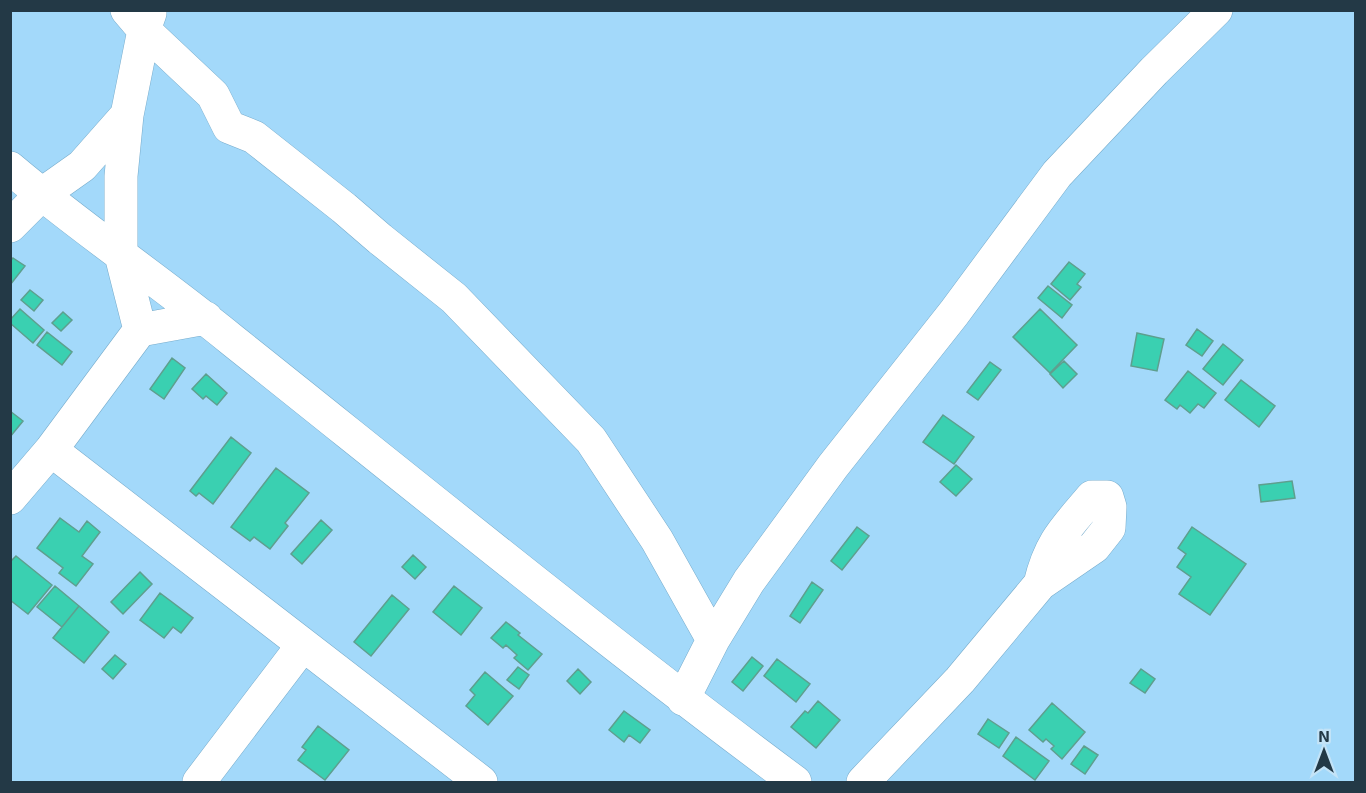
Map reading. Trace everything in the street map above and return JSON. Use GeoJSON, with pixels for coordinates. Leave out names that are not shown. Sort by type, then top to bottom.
{"type":"FeatureCollection","features":[{"type":"Feature","properties":{"kind":"street"},"geometry":{"type":"LineString","coordinates":[[682,699],[713,640],[749,581],[826,476],[954,313],[1057,174],[1154,71],[1216,10]]}},
{"type":"Feature","properties":{"kind":"street"},"geometry":{"type":"LineString","coordinates":[[141,17],[213,95],[229,127],[254,137],[454,298],[591,440],[657,540],[713,640]]}},
{"type":"Feature","properties":{"kind":"street"},"geometry":{"type":"LineString","coordinates":[[140,330],[120,255],[121,176],[141,17]]}},
{"type":"Feature","properties":{"kind":"street"},"geometry":{"type":"LineString","coordinates":[[10,226],[41,195],[82,166],[127,115]]}},
{"type":"Feature","properties":{"kind":"street"},"geometry":{"type":"LineString","coordinates":[[10,168],[41,195],[206,318],[682,699],[795,783]]}},
{"type":"Feature","properties":{"kind":"street"},"geometry":{"type":"LineString","coordinates":[[10,498],[51,450],[140,330],[206,318]]}},
{"type":"Feature","properties":{"kind":"street"},"geometry":{"type":"LineString","coordinates":[[51,450],[482,783]]}},
{"type":"Feature","properties":{"kind":"street"},"geometry":{"type":"LineString","coordinates":[[863,783],[960,680],[1040,584]]}},
{"type":"Feature","properties":{"kind":"street"},"geometry":{"type":"LineString","coordinates":[[199,783],[303,645]]}},
{"type":"Feature","properties":{"kind":"building"},"geometry":{"type":"Polygon","coordinates":[[[13,258],[25,266],[10,285],[10,261],[13,258]]]}},
{"type":"Feature","properties":{"kind":"building"},"geometry":{"type":"Polygon","coordinates":[[[1069,262],[1085,274],[1077,284],[1081,287],[1070,300],[1051,284],[1069,262]]]}},
{"type":"Feature","properties":{"kind":"building"},"geometry":{"type":"Polygon","coordinates":[[[1048,286],[1072,305],[1062,318],[1038,298],[1048,286]]]}},
{"type":"Feature","properties":{"kind":"building"},"geometry":{"type":"Polygon","coordinates":[[[30,290],[43,300],[34,311],[21,300],[30,290]]]}},
{"type":"Feature","properties":{"kind":"building"},"geometry":{"type":"Polygon","coordinates":[[[20,309],[44,330],[33,343],[10,323],[20,309]]]}},
{"type":"Feature","properties":{"kind":"building"},"geometry":{"type":"Polygon","coordinates":[[[1040,309],[1077,345],[1050,373],[1013,337],[1040,309]]]}},
{"type":"Feature","properties":{"kind":"building"},"geometry":{"type":"Polygon","coordinates":[[[63,312],[72,320],[61,331],[52,323],[63,312]]]}},
{"type":"Feature","properties":{"kind":"building"},"geometry":{"type":"Polygon","coordinates":[[[1197,329],[1213,341],[1202,356],[1186,345],[1197,329]]]}},
{"type":"Feature","properties":{"kind":"building"},"geometry":{"type":"Polygon","coordinates":[[[47,332],[72,352],[62,365],[37,345],[47,332]]]}},
{"type":"Feature","properties":{"kind":"building"},"geometry":{"type":"Polygon","coordinates":[[[1137,333],[1164,339],[1157,371],[1131,366],[1137,333]]]}},
{"type":"Feature","properties":{"kind":"building"},"geometry":{"type":"Polygon","coordinates":[[[1223,344],[1243,360],[1223,385],[1203,369],[1223,344]]]}},
{"type":"Feature","properties":{"kind":"building"},"geometry":{"type":"Polygon","coordinates":[[[172,358],[185,368],[164,399],[150,389],[172,358]]]}},
{"type":"Feature","properties":{"kind":"building"},"geometry":{"type":"Polygon","coordinates":[[[1064,361],[1077,374],[1063,388],[1050,374],[1064,361]]]}},
{"type":"Feature","properties":{"kind":"building"},"geometry":{"type":"Polygon","coordinates":[[[990,362],[1001,370],[978,400],[967,392],[990,362]]]}},
{"type":"Feature","properties":{"kind":"building"},"geometry":{"type":"Polygon","coordinates":[[[1188,371],[1216,393],[1204,408],[1198,404],[1190,413],[1180,405],[1177,409],[1165,400],[1188,371]]]}},
{"type":"Feature","properties":{"kind":"building"},"geometry":{"type":"Polygon","coordinates":[[[206,374],[227,393],[217,405],[206,396],[203,399],[192,389],[206,374]]]}},
{"type":"Feature","properties":{"kind":"building"},"geometry":{"type":"Polygon","coordinates":[[[1241,380],[1275,406],[1259,427],[1225,400],[1241,380]]]}},
{"type":"Feature","properties":{"kind":"building"},"geometry":{"type":"Polygon","coordinates":[[[10,411],[23,421],[10,437],[10,411]]]}},
{"type":"Feature","properties":{"kind":"building"},"geometry":{"type":"Polygon","coordinates":[[[943,415],[974,437],[954,464],[923,442],[943,415]]]}},
{"type":"Feature","properties":{"kind":"building"},"geometry":{"type":"Polygon","coordinates":[[[231,437],[251,453],[213,504],[199,493],[196,496],[190,491],[231,437]]]}},
{"type":"Feature","properties":{"kind":"building"},"geometry":{"type":"Polygon","coordinates":[[[956,465],[972,479],[956,496],[940,482],[956,465]]]}},
{"type":"Feature","properties":{"kind":"building"},"geometry":{"type":"Polygon","coordinates":[[[276,468],[309,493],[285,523],[288,526],[270,549],[254,537],[250,541],[231,527],[276,468]]]}},
{"type":"Feature","properties":{"kind":"building"},"geometry":{"type":"Polygon","coordinates":[[[1292,481],[1295,498],[1261,502],[1259,485],[1292,481]]]}},
{"type":"Feature","properties":{"kind":"building"},"geometry":{"type":"Polygon","coordinates":[[[60,518],[79,532],[87,521],[100,532],[82,556],[93,564],[76,586],[59,573],[63,568],[37,548],[60,518]]]}},
{"type":"Feature","properties":{"kind":"building"},"geometry":{"type":"Polygon","coordinates":[[[321,520],[332,530],[302,564],[291,554],[321,520]]]}},
{"type":"Feature","properties":{"kind":"building"},"geometry":{"type":"Polygon","coordinates":[[[857,527],[869,536],[842,570],[831,561],[857,527]]]}},
{"type":"Feature","properties":{"kind":"building"},"geometry":{"type":"Polygon","coordinates":[[[1192,527],[1246,564],[1210,615],[1179,594],[1191,577],[1177,567],[1186,554],[1178,548],[1192,527]]]}},
{"type":"Feature","properties":{"kind":"building"},"geometry":{"type":"Polygon","coordinates":[[[413,555],[426,567],[415,579],[402,567],[413,555]]]}},
{"type":"Feature","properties":{"kind":"building"},"geometry":{"type":"Polygon","coordinates":[[[16,556],[52,585],[28,614],[10,600],[10,562],[16,556]]]}},
{"type":"Feature","properties":{"kind":"building"},"geometry":{"type":"Polygon","coordinates":[[[140,572],[152,584],[123,614],[111,602],[140,572]]]}},
{"type":"Feature","properties":{"kind":"building"},"geometry":{"type":"Polygon","coordinates":[[[812,582],[823,590],[800,623],[790,616],[812,582]]]}},
{"type":"Feature","properties":{"kind":"building"},"geometry":{"type":"Polygon","coordinates":[[[55,586],[79,606],[62,627],[37,607],[55,586]]]}},
{"type":"Feature","properties":{"kind":"building"},"geometry":{"type":"Polygon","coordinates":[[[454,586],[482,608],[461,635],[433,612],[454,586]]]}},
{"type":"Feature","properties":{"kind":"building"},"geometry":{"type":"Polygon","coordinates":[[[160,593],[193,618],[181,633],[173,627],[164,638],[140,620],[160,593]]]}},
{"type":"Feature","properties":{"kind":"building"},"geometry":{"type":"Polygon","coordinates":[[[392,595],[409,609],[371,656],[354,642],[392,595]]]}},
{"type":"Feature","properties":{"kind":"building"},"geometry":{"type":"Polygon","coordinates":[[[79,606],[109,632],[84,663],[53,638],[79,606]]]}},
{"type":"Feature","properties":{"kind":"building"},"geometry":{"type":"Polygon","coordinates":[[[506,622],[542,654],[528,670],[514,658],[517,655],[506,645],[503,648],[491,638],[506,622]]]}},
{"type":"Feature","properties":{"kind":"building"},"geometry":{"type":"Polygon","coordinates":[[[115,655],[126,664],[113,679],[102,669],[115,655]]]}},
{"type":"Feature","properties":{"kind":"building"},"geometry":{"type":"Polygon","coordinates":[[[752,657],[763,666],[743,691],[732,682],[752,657]]]}},
{"type":"Feature","properties":{"kind":"building"},"geometry":{"type":"Polygon","coordinates":[[[777,659],[810,684],[796,702],[764,676],[777,659]]]}},
{"type":"Feature","properties":{"kind":"building"},"geometry":{"type":"Polygon","coordinates":[[[518,667],[529,675],[519,689],[507,680],[518,667]]]}},
{"type":"Feature","properties":{"kind":"building"},"geometry":{"type":"Polygon","coordinates":[[[578,669],[591,682],[580,694],[567,681],[578,669]]]}},
{"type":"Feature","properties":{"kind":"building"},"geometry":{"type":"Polygon","coordinates":[[[1141,669],[1155,679],[1145,693],[1130,683],[1141,669]]]}},
{"type":"Feature","properties":{"kind":"building"},"geometry":{"type":"Polygon","coordinates":[[[485,672],[513,696],[488,725],[466,706],[475,695],[470,690],[485,672]]]}},
{"type":"Feature","properties":{"kind":"building"},"geometry":{"type":"Polygon","coordinates":[[[818,701],[840,720],[816,748],[791,727],[805,711],[808,713],[818,701]]]}},
{"type":"Feature","properties":{"kind":"building"},"geometry":{"type":"Polygon","coordinates":[[[1052,703],[1085,732],[1062,759],[1051,749],[1054,746],[1046,739],[1043,742],[1029,730],[1052,703]]]}},
{"type":"Feature","properties":{"kind":"building"},"geometry":{"type":"Polygon","coordinates":[[[624,711],[650,730],[640,743],[629,735],[624,742],[609,730],[624,711]]]}},
{"type":"Feature","properties":{"kind":"building"},"geometry":{"type":"Polygon","coordinates":[[[988,719],[1009,733],[999,748],[978,734],[988,719]]]}},
{"type":"Feature","properties":{"kind":"building"},"geometry":{"type":"Polygon","coordinates":[[[318,726],[349,750],[325,780],[298,760],[306,750],[302,747],[318,726]]]}},
{"type":"Feature","properties":{"kind":"building"},"geometry":{"type":"Polygon","coordinates":[[[1016,737],[1049,761],[1035,780],[1003,756],[1016,737]]]}},
{"type":"Feature","properties":{"kind":"building"},"geometry":{"type":"Polygon","coordinates":[[[1084,746],[1098,755],[1085,774],[1071,764],[1084,746]]]}}]}
